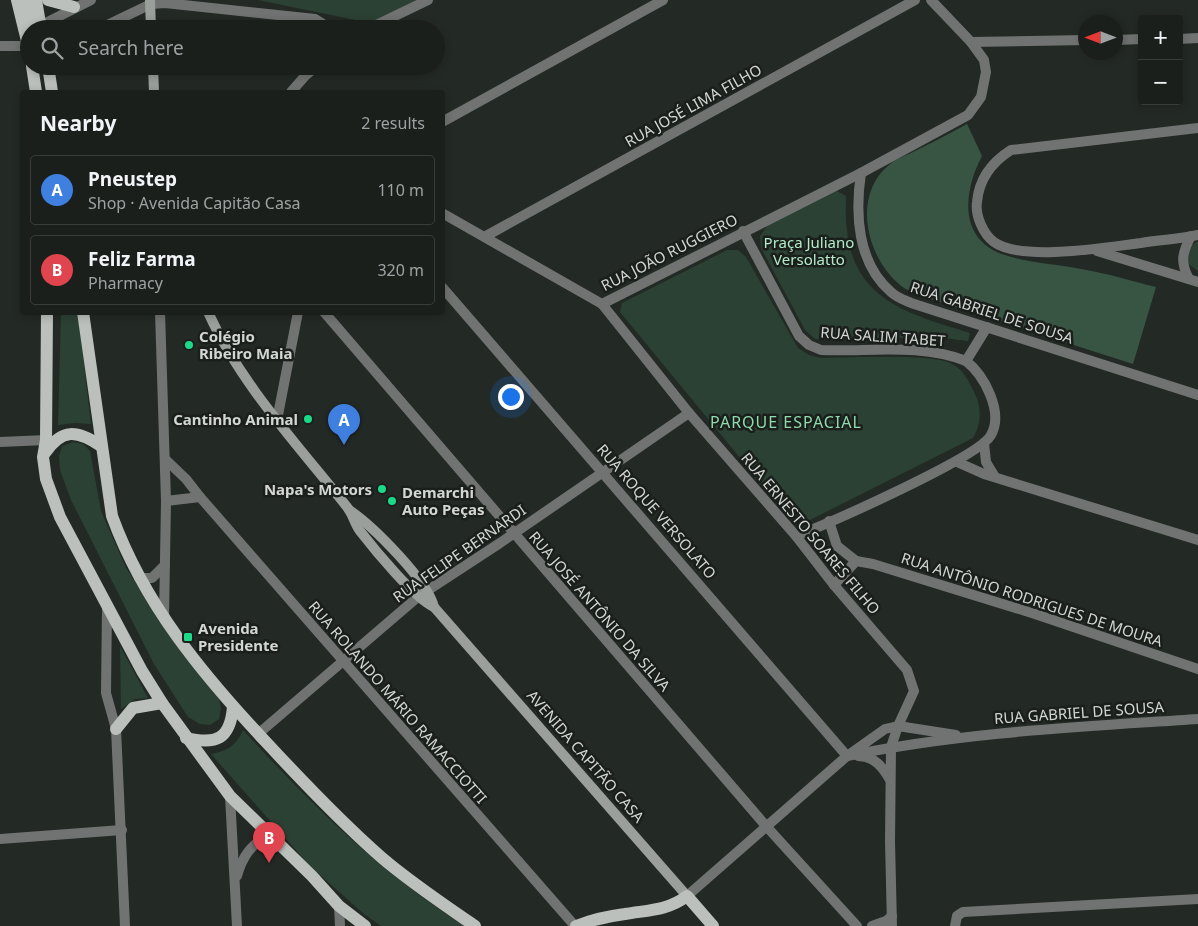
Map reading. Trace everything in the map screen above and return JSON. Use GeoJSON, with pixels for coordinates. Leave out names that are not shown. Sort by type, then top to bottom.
{"type":"FeatureCollection","features":[{"type":"Feature","properties":{"kind":"main road"},"geometry":{"type":"LineString","coordinates":[[17,0],[26,20]]}},
{"type":"Feature","properties":{"kind":"main road"},"geometry":{"type":"LineString","coordinates":[[27,0],[30,20]]}},
{"type":"Feature","properties":{"kind":"main road"},"geometry":{"type":"LineString","coordinates":[[34,20],[36,0]]}},
{"type":"Feature","properties":{"kind":"main road"},"geometry":{"type":"LineString","coordinates":[[48,0],[74,7]]}},
{"type":"Feature","properties":{"kind":"main road"},"geometry":{"type":"LineString","coordinates":[[150,2],[151,20]]}},
{"type":"Feature","properties":{"kind":"main road"},"geometry":{"type":"LineString","coordinates":[[33,75],[36,90]]}},
{"type":"Feature","properties":{"kind":"main road"},"geometry":{"type":"LineString","coordinates":[[49,75],[52,90]]}},
{"type":"Feature","properties":{"kind":"main road"},"geometry":{"type":"LineString","coordinates":[[153,75],[154,90]]}},
{"type":"Feature","properties":{"kind":"main road"},"geometry":{"type":"LineString","coordinates":[[47,315],[46,440],[43,457],[46,478],[60,517],[142,671],[186,738],[230,796],[312,876],[339,906],[365,926]]}},
{"type":"Feature","properties":{"kind":"main road"},"geometry":{"type":"LineString","coordinates":[[83,315],[112,516],[122,544],[139,578],[164,618],[188,653],[233,706],[317,798],[381,857],[475,926]]}},
{"type":"Feature","properties":{"kind":"main road","name":"AVENIDA CAPITÃO CASA"},"geometry":{"type":"LineString","coordinates":[[209,315],[223,345],[277,420],[349,510],[367,523],[434,607],[713,926]]}},
{"type":"Feature","properties":{"kind":"main road"},"geometry":{"type":"LineString","coordinates":[[43,457],[52,443],[64,434],[77,434],[101,446]]}},
{"type":"Feature","properties":{"kind":"main road"},"geometry":{"type":"LineString","coordinates":[[116,729],[133,708],[162,703]]}},
{"type":"Feature","properties":{"kind":"main road"},"geometry":{"type":"LineString","coordinates":[[186,738],[211,741],[221,738],[230,726],[233,706]]}},
{"type":"Feature","properties":{"kind":"main road"},"geometry":{"type":"LineString","coordinates":[[575,926],[625,914],[657,911],[676,904],[687,896]]}},
{"type":"Feature","properties":{"kind":"street"},"geometry":{"type":"LineString","coordinates":[[54,20],[74,7],[91,0]]}},
{"type":"Feature","properties":{"kind":"street"},"geometry":{"type":"LineString","coordinates":[[387,20],[428,0]]}},
{"type":"Feature","properties":{"kind":"street"},"geometry":{"type":"LineString","coordinates":[[445,120],[663,0]]}},
{"type":"Feature","properties":{"kind":"street","name":"RUA JOSÉ LIMA FILHO"},"geometry":{"type":"LineString","coordinates":[[486,236],[915,0]]}},
{"type":"Feature","properties":{"kind":"street"},"geometry":{"type":"LineString","coordinates":[[861,173],[968,115],[981,97],[986,72],[984,60],[971,42],[931,0]]}},
{"type":"Feature","properties":{"kind":"street"},"geometry":{"type":"LineString","coordinates":[[116,20],[150,2],[187,4],[317,20]]}},
{"type":"Feature","properties":{"kind":"street"},"geometry":{"type":"LineString","coordinates":[[1183,39],[1198,38]]}},
{"type":"Feature","properties":{"kind":"street"},"geometry":{"type":"LineString","coordinates":[[1123,40],[1138,39]]}},
{"type":"Feature","properties":{"kind":"street"},"geometry":{"type":"LineString","coordinates":[[0,46],[20,40]]}},
{"type":"Feature","properties":{"kind":"street"},"geometry":{"type":"LineString","coordinates":[[971,42],[1078,40]]}},
{"type":"Feature","properties":{"kind":"street"},"geometry":{"type":"LineString","coordinates":[[293,90],[306,75]]}},
{"type":"Feature","properties":{"kind":"street"},"geometry":{"type":"LineString","coordinates":[[1194,235],[1094,250],[1017,251],[994,242],[982,228],[976,206],[978,187],[999,158],[1011,150],[1198,128]]}},
{"type":"Feature","properties":{"kind":"street","name":"RUA JOÃO RUGGIERO"},"geometry":{"type":"LineString","coordinates":[[445,216],[486,236],[602,304],[743,231],[861,173]]}},
{"type":"Feature","properties":{"kind":"street","name":"RUA GABRIEL DE SOUSA"},"geometry":{"type":"LineString","coordinates":[[861,173],[857,200],[860,232],[867,257],[877,275],[891,292],[911,304],[1198,395]]}},
{"type":"Feature","properties":{"kind":"street","name":"RUA SALIM TABET"},"geometry":{"type":"LineString","coordinates":[[743,231],[799,336],[809,345],[821,350],[926,351],[950,355],[966,361]]}},
{"type":"Feature","properties":{"kind":"street"},"geometry":{"type":"LineString","coordinates":[[1194,235],[1182,256],[1183,267],[1194,281]]}},
{"type":"Feature","properties":{"kind":"street"},"geometry":{"type":"LineString","coordinates":[[1094,250],[1194,281]]}},
{"type":"Feature","properties":{"kind":"street","name":"RUA ROQUE VERSOLATO"},"geometry":{"type":"LineString","coordinates":[[445,290],[847,756]]}},
{"type":"Feature","properties":{"kind":"street","name":"RUA ERNESTO SOARES FILHO"},"geometry":{"type":"LineString","coordinates":[[602,304],[689,413],[796,536],[910,675],[914,692],[898,726],[891,747],[892,921]]}},
{"type":"Feature","properties":{"kind":"street"},"geometry":{"type":"LineString","coordinates":[[160,315],[166,501],[164,618]]}},
{"type":"Feature","properties":{"kind":"street"},"geometry":{"type":"LineString","coordinates":[[277,420],[297,315]]}},
{"type":"Feature","properties":{"kind":"street","name":"RUA JOSÉ ANTÔNIO DA SILVA"},"geometry":{"type":"LineString","coordinates":[[327,315],[766,826],[857,926]]}},
{"type":"Feature","properties":{"kind":"street"},"geometry":{"type":"LineString","coordinates":[[796,536],[956,462],[984,443],[992,434],[994,427],[991,397],[974,368],[966,361],[986,327]]}},
{"type":"Feature","properties":{"kind":"street","name":"RUA FELIPE BERNARDI"},"geometry":{"type":"LineString","coordinates":[[258,734],[423,593],[689,413]]}},
{"type":"Feature","properties":{"kind":"street"},"geometry":{"type":"LineString","coordinates":[[0,442],[46,440]]}},
{"type":"Feature","properties":{"kind":"street"},"geometry":{"type":"LineString","coordinates":[[984,443],[986,462],[995,477]]}},
{"type":"Feature","properties":{"kind":"street","name":"RUA ROLANDO MÁRIO RAMACCIOTTI"},"geometry":{"type":"LineString","coordinates":[[165,459],[186,478],[200,497],[342,661],[575,926]]}},
{"type":"Feature","properties":{"kind":"street"},"geometry":{"type":"LineString","coordinates":[[956,462],[995,477],[1198,540]]}},
{"type":"Feature","properties":{"kind":"street"},"geometry":{"type":"LineString","coordinates":[[166,501],[183,497],[200,497]]}},
{"type":"Feature","properties":{"kind":"street","name":"RUA ANTÔNIO RODRIGUES DE MOURA"},"geometry":{"type":"LineString","coordinates":[[829,522],[837,546],[856,561],[873,564],[1026,611],[1198,669]]}},
{"type":"Feature","properties":{"kind":"street"},"geometry":{"type":"LineString","coordinates":[[834,584],[856,561]]}},
{"type":"Feature","properties":{"kind":"street"},"geometry":{"type":"LineString","coordinates":[[139,578],[152,578],[165,566]]}},
{"type":"Feature","properties":{"kind":"street"},"geometry":{"type":"LineString","coordinates":[[108,605],[106,693],[116,729],[125,926]]}},
{"type":"Feature","properties":{"kind":"street","name":"RUA GABRIEL DE SOUSA"},"geometry":{"type":"LineString","coordinates":[[847,756],[963,736],[1198,719]]}},
{"type":"Feature","properties":{"kind":"street","name":"RUA GABRIEL DE SOUSA"},"geometry":{"type":"LineString","coordinates":[[687,896],[847,756],[885,729],[898,726],[963,736]]}},
{"type":"Feature","properties":{"kind":"street"},"geometry":{"type":"LineString","coordinates":[[847,756],[873,759],[885,770],[890,780]]}},
{"type":"Feature","properties":{"kind":"street"},"geometry":{"type":"LineString","coordinates":[[230,796],[237,926]]}},
{"type":"Feature","properties":{"kind":"street"},"geometry":{"type":"LineString","coordinates":[[0,839],[122,830]]}},
{"type":"Feature","properties":{"kind":"street"},"geometry":{"type":"LineString","coordinates":[[234,884],[244,855],[249,848],[268,834]]}},
{"type":"Feature","properties":{"kind":"street"},"geometry":{"type":"LineString","coordinates":[[955,926],[957,916],[963,912],[1198,899]]}},
{"type":"Feature","properties":{"kind":"street"},"geometry":{"type":"LineString","coordinates":[[339,906],[340,926]]}},
{"type":"Feature","properties":{"kind":"street"},"geometry":{"type":"LineString","coordinates":[[872,926],[892,921]]}},
{"type":"Feature","properties":{"kind":"green space"},"geometry":{"type":"Polygon","coordinates":[[[258,0],[417,0],[376,20],[355,20],[258,0]]]}},
{"type":"Feature","properties":{"kind":"green space"},"geometry":{"type":"Polygon","coordinates":[[[967,124],[982,156],[971,185],[969,213],[972,227],[979,238],[990,248],[1014,258],[1072,267],[1156,287],[1133,364],[915,294],[901,285],[878,258],[868,225],[867,208],[870,192],[877,178],[894,161],[967,124]]]}},
{"type":"Feature","properties":{"kind":"green space","name":"Praça Juliano Versolatto"},"geometry":{"type":"Polygon","coordinates":[[[837,191],[846,196],[846,226],[852,254],[861,274],[874,289],[890,302],[908,311],[970,333],[968,341],[933,337],[826,340],[815,339],[805,330],[761,248],[760,236],[767,226],[837,191]]]}},
{"type":"Feature","properties":{"kind":"green space"},"geometry":{"type":"Polygon","coordinates":[[[1198,241],[1198,271],[1187,263],[1187,249],[1198,241]]]}},
{"type":"Feature","properties":{"kind":"green space","name":"Praça Juliano Versolatto"},"geometry":{"type":"Polygon","coordinates":[[[727,250],[738,250],[746,257],[798,348],[809,355],[821,358],[927,358],[952,364],[956,367],[968,381],[979,405],[979,422],[973,438],[802,524],[792,521],[620,312],[622,303],[727,250]]]}},
{"type":"Feature","properties":{"kind":"green space"},"geometry":{"type":"Polygon","coordinates":[[[61,315],[78,315],[91,424],[58,425],[61,315]]]}},
{"type":"Feature","properties":{"kind":"green space"},"geometry":{"type":"Polygon","coordinates":[[[73,442],[83,444],[90,451],[101,511],[126,568],[183,655],[219,699],[221,708],[219,719],[210,725],[200,724],[188,717],[154,664],[71,500],[60,470],[59,456],[62,446],[73,442]]]}},
{"type":"Feature","properties":{"kind":"green space"},"geometry":{"type":"Polygon","coordinates":[[[120,646],[148,698],[135,699],[121,709],[120,646]]]}},
{"type":"Feature","properties":{"kind":"green space"},"geometry":{"type":"Polygon","coordinates":[[[243,730],[347,836],[433,905],[465,926],[381,926],[364,914],[310,866],[211,754],[222,751],[234,744],[243,730]]]}},
{"type":"Feature","properties":{"kind":"place","name":"Colégio Ribeiro Maia"},"geometry":{"type":"Point","coordinates":[189,345]}},
{"type":"Feature","properties":{"kind":"place","name":"Cantinho Animal"},"geometry":{"type":"Point","coordinates":[308,419]}},
{"type":"Feature","properties":{"kind":"place","name":"Pneustep"},"geometry":{"type":"Point","coordinates":[344,445]}},
{"type":"Feature","properties":{"kind":"place","name":"Napa's Motors"},"geometry":{"type":"Point","coordinates":[382,489]}},
{"type":"Feature","properties":{"kind":"place","name":"Demarchi Auto Peças"},"geometry":{"type":"Point","coordinates":[392,501]}},
{"type":"Feature","properties":{"kind":"place","name":"Avenida Presidente"},"geometry":{"type":"Point","coordinates":[188,637]}},
{"type":"Feature","properties":{"kind":"place","name":"Feliz Farma"},"geometry":{"type":"Point","coordinates":[269,863]}},
{"type":"Feature","properties":{"kind":"district","name":"PARQUE ESPACIAL"},"geometry":{"type":"Point","coordinates":[786,422]}}]}
